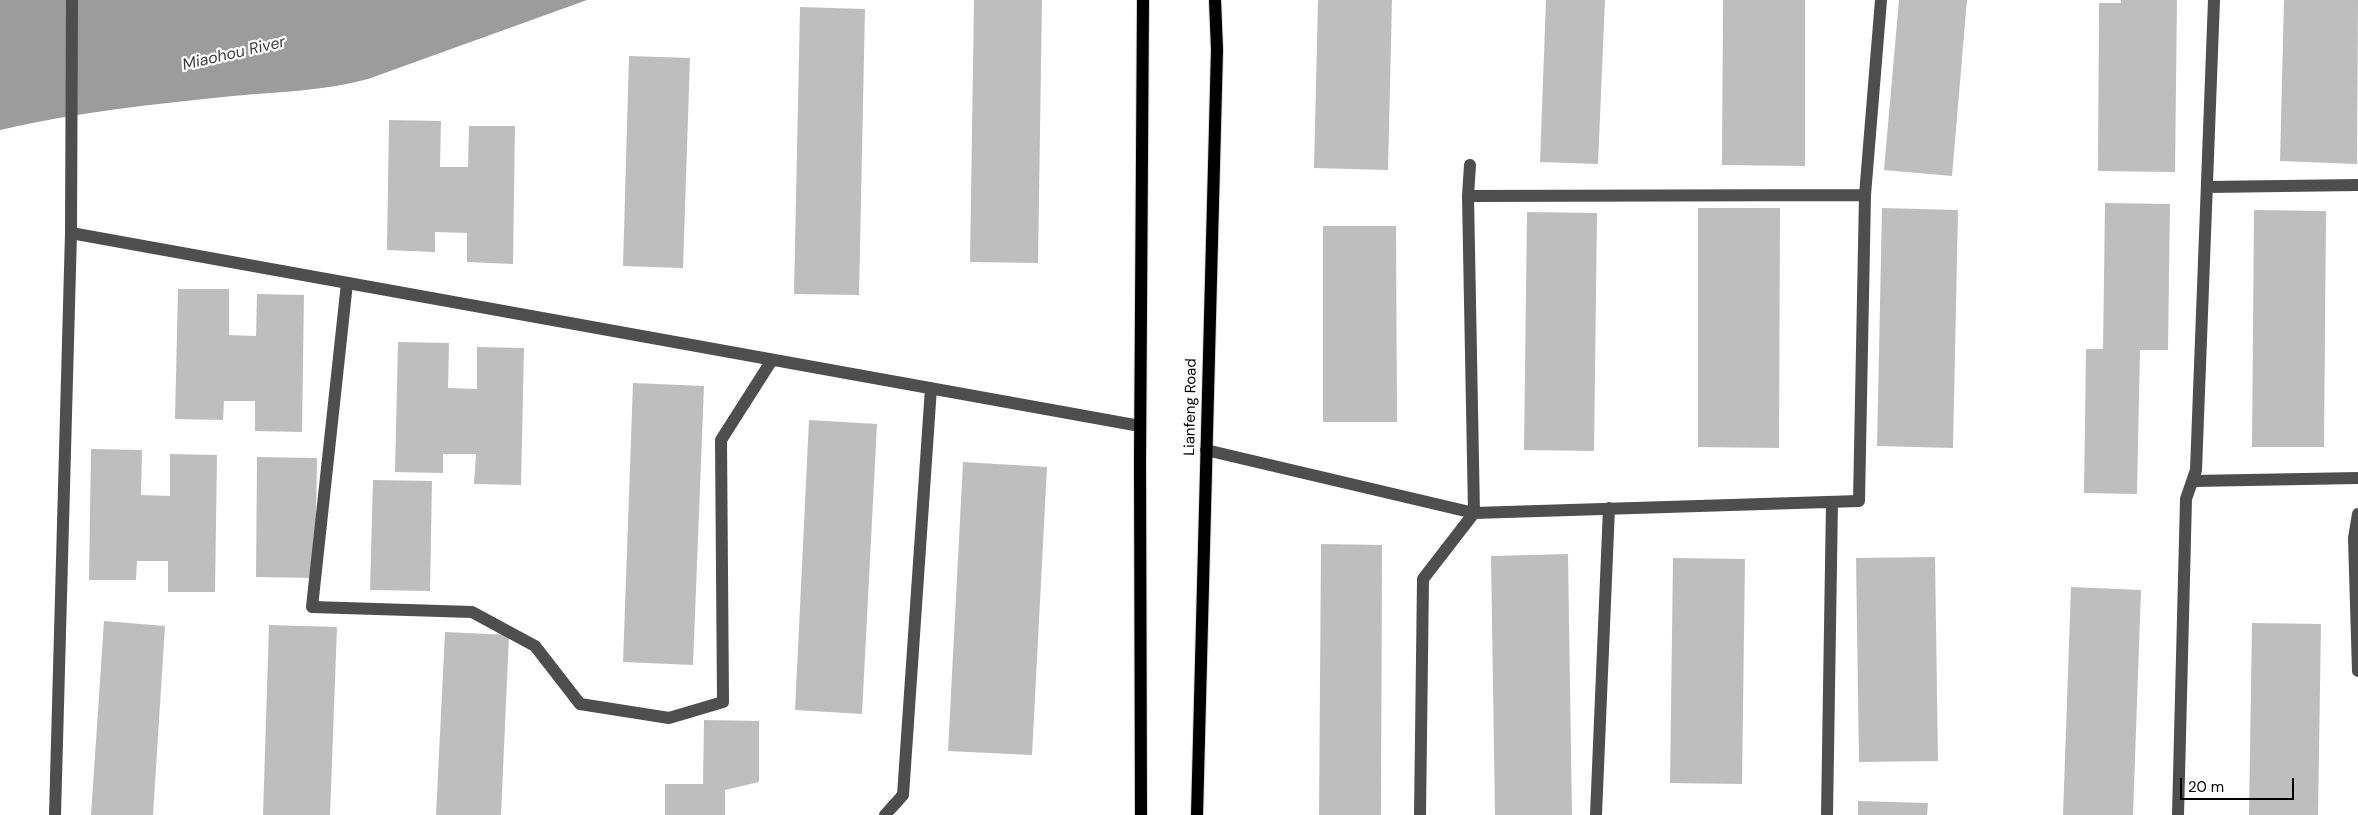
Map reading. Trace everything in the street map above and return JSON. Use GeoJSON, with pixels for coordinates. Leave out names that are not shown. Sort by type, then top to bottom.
{"type":"FeatureCollection","features":[{"type":"Feature","properties":{"kind":"main road"},"geometry":{"type":"LineString","coordinates":[[1141,815],[1140,426],[1143,0]]}},
{"type":"Feature","properties":{"kind":"main road","name":"Lianfeng Road"},"geometry":{"type":"LineString","coordinates":[[1197,815],[1217,50],[1215,0]]}},
{"type":"Feature","properties":{"kind":"street"},"geometry":{"type":"LineString","coordinates":[[55,815],[70,251],[72,0]]}},
{"type":"Feature","properties":{"kind":"street"},"geometry":{"type":"LineString","coordinates":[[1206,450],[1474,513],[1859,501],[1865,195],[1881,0]]}},
{"type":"Feature","properties":{"kind":"street"},"geometry":{"type":"LineString","coordinates":[[2178,815],[2186,499],[2196,470],[2214,0]]}},
{"type":"Feature","properties":{"kind":"street"},"geometry":{"type":"LineString","coordinates":[[1420,815],[1423,579],[1474,513],[1468,196],[1470,166]]}},
{"type":"Feature","properties":{"kind":"street"},"geometry":{"type":"LineString","coordinates":[[2207,187],[2358,185]]}},
{"type":"Feature","properties":{"kind":"street"},"geometry":{"type":"LineString","coordinates":[[1468,196],[1865,195]]}},
{"type":"Feature","properties":{"kind":"street"},"geometry":{"type":"LineString","coordinates":[[70,233],[1140,426]]}},
{"type":"Feature","properties":{"kind":"street"},"geometry":{"type":"LineString","coordinates":[[347,283],[312,607],[472,612],[535,646],[580,704],[670,718],[723,702],[721,440],[772,360]]}},
{"type":"Feature","properties":{"kind":"street"},"geometry":{"type":"LineString","coordinates":[[885,815],[903,795],[932,388]]}},
{"type":"Feature","properties":{"kind":"street"},"geometry":{"type":"LineString","coordinates":[[2192,481],[2358,478]]}},
{"type":"Feature","properties":{"kind":"street"},"geometry":{"type":"LineString","coordinates":[[1827,815],[1832,502]]}},
{"type":"Feature","properties":{"kind":"street"},"geometry":{"type":"LineString","coordinates":[[1596,815],[1609,508]]}},
{"type":"Feature","properties":{"kind":"street"},"geometry":{"type":"LineString","coordinates":[[2358,514],[2354,538],[2358,671]]}},
{"type":"Feature","properties":{"kind":"water","name":"Miaohou River"},"geometry":{"type":"Polygon","coordinates":[[[0,0],[587,0],[368,79],[351,83],[116,109],[0,130],[0,0]]]}},
{"type":"Feature","properties":{"kind":"building"},"geometry":{"type":"Polygon","coordinates":[[[974,0],[1042,0],[1038,263],[970,262],[974,0]]]}},
{"type":"Feature","properties":{"kind":"building"},"geometry":{"type":"Polygon","coordinates":[[[1318,0],[1392,0],[1388,170],[1314,168],[1318,0]]]}},
{"type":"Feature","properties":{"kind":"building"},"geometry":{"type":"Polygon","coordinates":[[[1546,0],[1605,0],[1598,164],[1540,162],[1546,0]]]}},
{"type":"Feature","properties":{"kind":"building"},"geometry":{"type":"Polygon","coordinates":[[[1723,0],[1805,0],[1805,166],[1722,165],[1723,0]]]}},
{"type":"Feature","properties":{"kind":"building"},"geometry":{"type":"Polygon","coordinates":[[[1899,0],[1967,0],[1952,176],[1884,170],[1899,0]]]}},
{"type":"Feature","properties":{"kind":"building"},"geometry":{"type":"Polygon","coordinates":[[[2121,0],[2177,0],[2175,172],[2098,171],[2099,3],[2121,3],[2121,0]]]}},
{"type":"Feature","properties":{"kind":"building"},"geometry":{"type":"Polygon","coordinates":[[[2284,0],[2358,0],[2357,164],[2280,161],[2284,0]]]}},
{"type":"Feature","properties":{"kind":"building"},"geometry":{"type":"Polygon","coordinates":[[[800,7],[865,9],[859,295],[794,294],[800,7]]]}},
{"type":"Feature","properties":{"kind":"building"},"geometry":{"type":"Polygon","coordinates":[[[629,56],[690,58],[683,268],[623,266],[629,56]]]}},
{"type":"Feature","properties":{"kind":"building"},"geometry":{"type":"Polygon","coordinates":[[[389,120],[441,121],[440,167],[468,167],[469,126],[515,126],[513,264],[467,262],[467,233],[435,232],[435,252],[387,250],[389,120]]]}},
{"type":"Feature","properties":{"kind":"building"},"geometry":{"type":"Polygon","coordinates":[[[2105,203],[2170,204],[2168,350],[2140,350],[2137,494],[2084,493],[2086,349],[2103,349],[2105,203]]]}},
{"type":"Feature","properties":{"kind":"building"},"geometry":{"type":"Polygon","coordinates":[[[1698,208],[1780,208],[1779,448],[1698,447],[1698,208]]]}},
{"type":"Feature","properties":{"kind":"building"},"geometry":{"type":"Polygon","coordinates":[[[1882,208],[1958,210],[1953,448],[1877,446],[1882,208]]]}},
{"type":"Feature","properties":{"kind":"building"},"geometry":{"type":"Polygon","coordinates":[[[2254,210],[2326,211],[2324,447],[2252,447],[2254,210]]]}},
{"type":"Feature","properties":{"kind":"building"},"geometry":{"type":"Polygon","coordinates":[[[1527,212],[1597,213],[1594,451],[1524,450],[1527,212]]]}},
{"type":"Feature","properties":{"kind":"building"},"geometry":{"type":"Polygon","coordinates":[[[1323,226],[1396,226],[1397,422],[1323,422],[1323,226]]]}},
{"type":"Feature","properties":{"kind":"building"},"geometry":{"type":"Polygon","coordinates":[[[178,289],[229,289],[229,335],[256,336],[257,294],[304,295],[302,432],[255,431],[255,401],[224,401],[223,420],[175,419],[178,289]]]}},
{"type":"Feature","properties":{"kind":"building"},"geometry":{"type":"Polygon","coordinates":[[[398,342],[449,343],[448,388],[477,389],[477,347],[524,348],[521,485],[474,484],[476,454],[443,454],[443,473],[395,472],[398,342]]]}},
{"type":"Feature","properties":{"kind":"building"},"geometry":{"type":"Polygon","coordinates":[[[633,383],[704,386],[693,665],[623,662],[633,383]]]}},
{"type":"Feature","properties":{"kind":"building"},"geometry":{"type":"Polygon","coordinates":[[[809,420],[877,424],[862,714],[795,710],[809,420]]]}},
{"type":"Feature","properties":{"kind":"building"},"geometry":{"type":"Polygon","coordinates":[[[91,449],[142,450],[141,495],[170,496],[170,454],[217,455],[215,592],[168,592],[168,561],[137,561],[136,580],[89,580],[91,449]]]}},
{"type":"Feature","properties":{"kind":"building"},"geometry":{"type":"Polygon","coordinates":[[[257,457],[317,458],[315,578],[256,577],[257,457]]]}},
{"type":"Feature","properties":{"kind":"building"},"geometry":{"type":"Polygon","coordinates":[[[963,462],[1047,467],[1032,755],[948,751],[963,462]]]}},
{"type":"Feature","properties":{"kind":"building"},"geometry":{"type":"Polygon","coordinates":[[[373,480],[432,481],[430,591],[370,590],[373,480]]]}},
{"type":"Feature","properties":{"kind":"building"},"geometry":{"type":"Polygon","coordinates":[[[1321,544],[1382,545],[1381,815],[1319,815],[1321,544]]]}},
{"type":"Feature","properties":{"kind":"building"},"geometry":{"type":"Polygon","coordinates":[[[1568,554],[1572,815],[1495,815],[1491,556],[1568,554]]]}},
{"type":"Feature","properties":{"kind":"building"},"geometry":{"type":"Polygon","coordinates":[[[1935,557],[1938,761],[1859,762],[1856,558],[1935,557]]]}},
{"type":"Feature","properties":{"kind":"building"},"geometry":{"type":"Polygon","coordinates":[[[1673,558],[1745,559],[1742,784],[1670,783],[1673,558]]]}},
{"type":"Feature","properties":{"kind":"building"},"geometry":{"type":"Polygon","coordinates":[[[2071,587],[2141,590],[2133,815],[2063,815],[2071,587]]]}},
{"type":"Feature","properties":{"kind":"building"},"geometry":{"type":"Polygon","coordinates":[[[104,621],[165,626],[153,815],[91,815],[104,621]]]}},
{"type":"Feature","properties":{"kind":"building"},"geometry":{"type":"Polygon","coordinates":[[[2252,623],[2321,624],[2318,815],[2249,815],[2252,623]]]}},
{"type":"Feature","properties":{"kind":"building"},"geometry":{"type":"Polygon","coordinates":[[[269,625],[337,627],[330,815],[263,815],[269,625]]]}},
{"type":"Feature","properties":{"kind":"building"},"geometry":{"type":"Polygon","coordinates":[[[445,632],[509,635],[501,815],[436,815],[445,632]]]}},
{"type":"Feature","properties":{"kind":"building"},"geometry":{"type":"Polygon","coordinates":[[[704,720],[759,721],[759,782],[725,790],[725,815],[665,815],[665,784],[703,784],[704,720]]]}},
{"type":"Feature","properties":{"kind":"building"},"geometry":{"type":"Polygon","coordinates":[[[1858,801],[1928,803],[1927,815],[1858,815],[1858,801]]]}}]}
